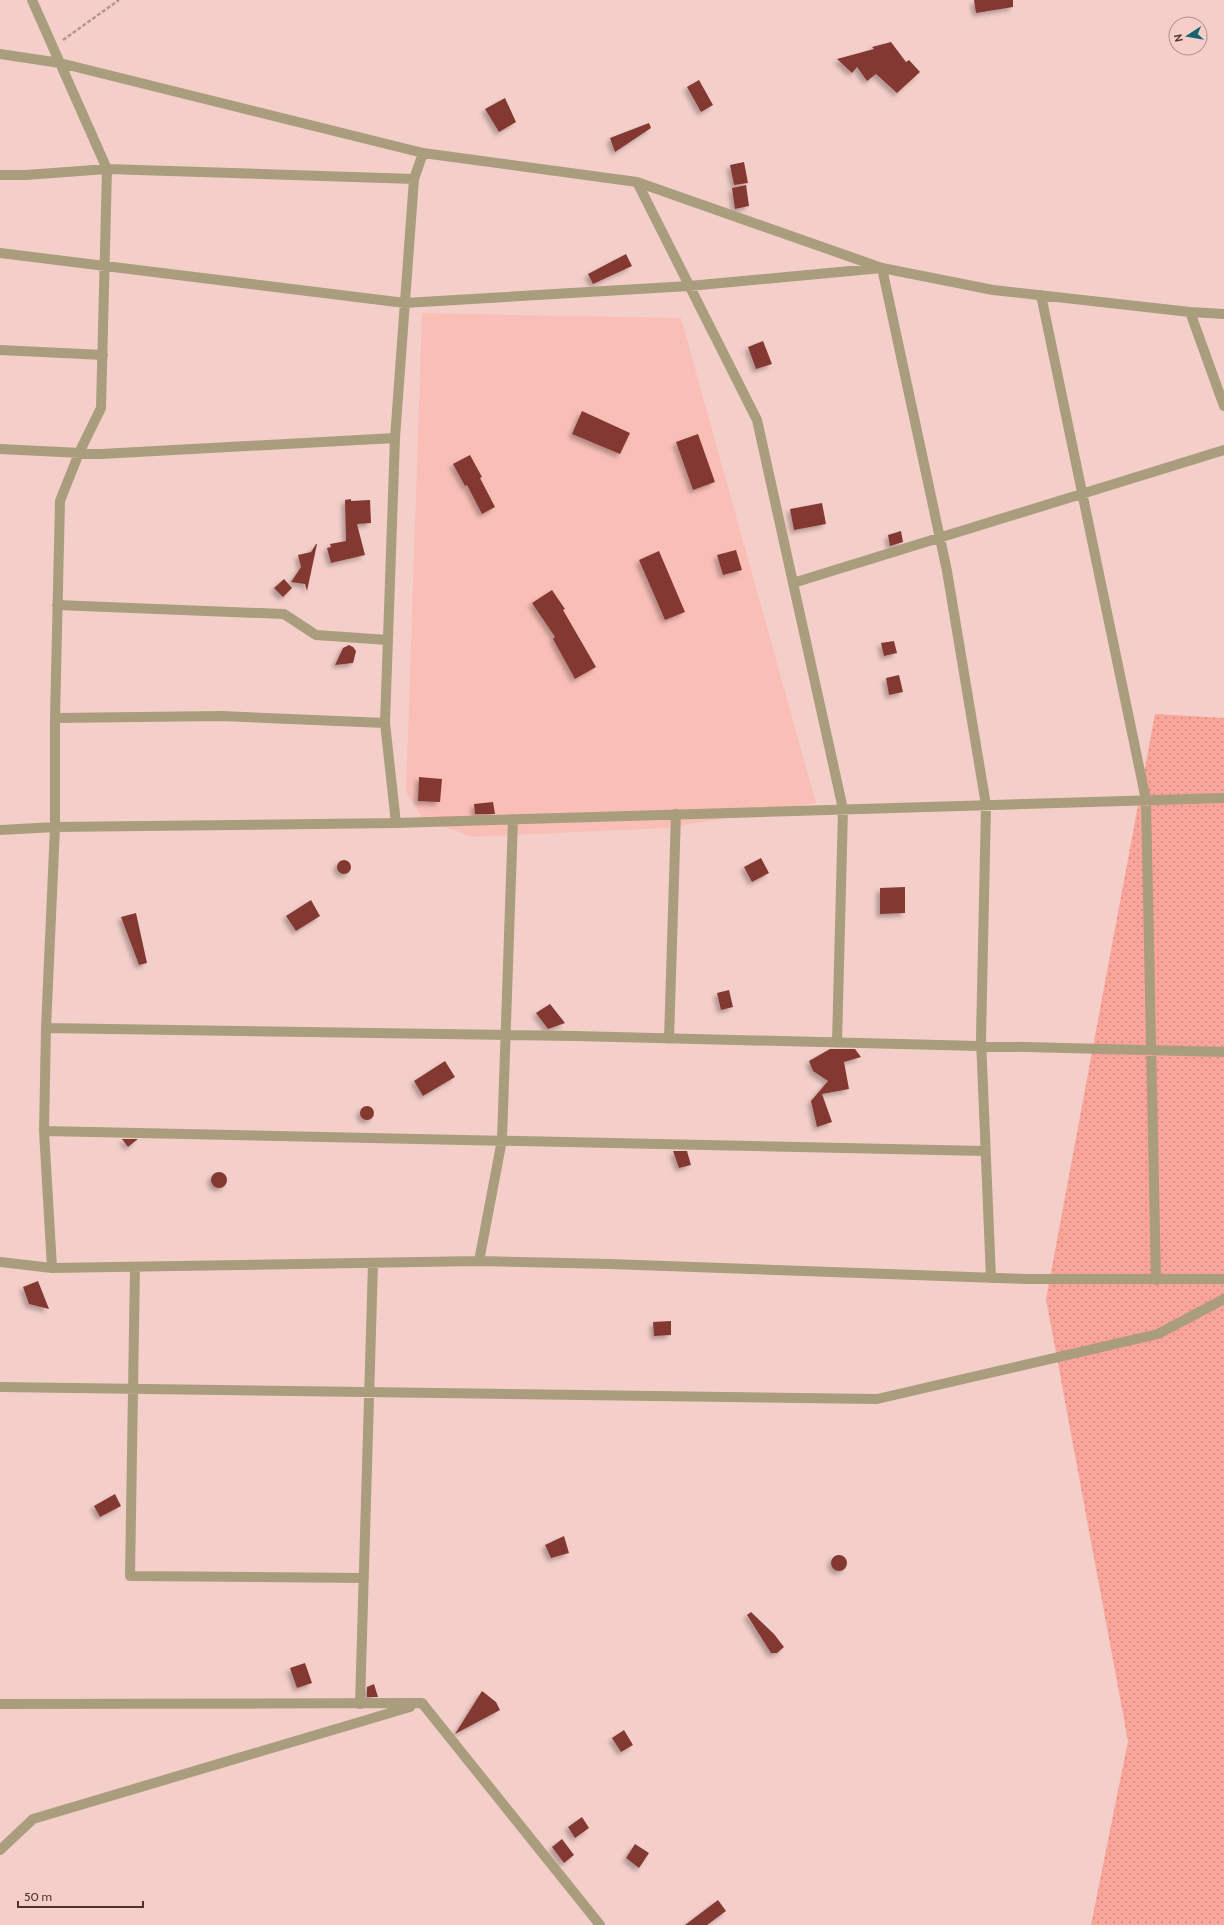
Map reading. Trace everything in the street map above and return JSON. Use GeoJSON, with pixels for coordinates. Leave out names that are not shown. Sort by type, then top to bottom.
{"type":"FeatureCollection","features":[{"type":"Feature","properties":{"kind":"street"},"geometry":{"type":"LineString","coordinates":[[32,0],[107,170],[102,408],[79,452],[60,501],[55,718],[55,827],[46,1028],[44,1131],[52,1268]]}},
{"type":"Feature","properties":{"kind":"street"},"geometry":{"type":"LineString","coordinates":[[0,54],[60,63],[423,153],[636,182],[882,268],[993,290],[1190,312],[1224,314]]}},
{"type":"Feature","properties":{"kind":"street"},"geometry":{"type":"LineString","coordinates":[[396,823],[385,723],[395,438],[414,179],[423,153]]}},
{"type":"Feature","properties":{"kind":"street"},"geometry":{"type":"LineString","coordinates":[[0,175],[26,175],[107,170],[414,179]]}},
{"type":"Feature","properties":{"kind":"street"},"geometry":{"type":"LineString","coordinates":[[636,182],[757,420],[843,809],[837,1043]]}},
{"type":"Feature","properties":{"kind":"street"},"geometry":{"type":"LineString","coordinates":[[0,253],[405,304],[689,286],[882,268]]}},
{"type":"Feature","properties":{"kind":"street"},"geometry":{"type":"LineString","coordinates":[[882,268],[940,538],[986,805],[981,1046],[990,1278]]}},
{"type":"Feature","properties":{"kind":"street"},"geometry":{"type":"LineString","coordinates":[[1041,295],[1146,800],[1156,1280]]}},
{"type":"Feature","properties":{"kind":"street"},"geometry":{"type":"LineString","coordinates":[[1190,312],[1224,406]]}},
{"type":"Feature","properties":{"kind":"street"},"geometry":{"type":"LineString","coordinates":[[0,350],[103,355]]}},
{"type":"Feature","properties":{"kind":"street"},"geometry":{"type":"LineString","coordinates":[[0,449],[102,454],[395,438]]}},
{"type":"Feature","properties":{"kind":"street"},"geometry":{"type":"LineString","coordinates":[[793,583],[1224,450]]}},
{"type":"Feature","properties":{"kind":"street"},"geometry":{"type":"LineString","coordinates":[[57,606],[284,614],[316,635],[388,640]]}},
{"type":"Feature","properties":{"kind":"street"},"geometry":{"type":"LineString","coordinates":[[55,718],[221,716],[385,723]]}},
{"type":"Feature","properties":{"kind":"street"},"geometry":{"type":"LineString","coordinates":[[0,830],[55,827],[396,823],[1224,798]]}},
{"type":"Feature","properties":{"kind":"street"},"geometry":{"type":"LineString","coordinates":[[669,1039],[676,814]]}},
{"type":"Feature","properties":{"kind":"street"},"geometry":{"type":"LineString","coordinates":[[479,1262],[502,1140],[513,819]]}},
{"type":"Feature","properties":{"kind":"street"},"geometry":{"type":"LineString","coordinates":[[46,1028],[506,1035],[1224,1052]]}},
{"type":"Feature","properties":{"kind":"street"},"geometry":{"type":"LineString","coordinates":[[44,1131],[985,1151]]}},
{"type":"Feature","properties":{"kind":"street"},"geometry":{"type":"LineString","coordinates":[[0,1262],[52,1268],[479,1262],[618,1264],[990,1278],[1224,1280]]}},
{"type":"Feature","properties":{"kind":"street"},"geometry":{"type":"LineString","coordinates":[[360,1704],[373,1263]]}},
{"type":"Feature","properties":{"kind":"street"},"geometry":{"type":"LineString","coordinates":[[135,1267],[130,1576],[364,1578]]}},
{"type":"Feature","properties":{"kind":"street"},"geometry":{"type":"LineString","coordinates":[[0,1387],[876,1399],[1158,1334],[1224,1298]]}},
{"type":"Feature","properties":{"kind":"street"},"geometry":{"type":"LineString","coordinates":[[0,1704],[422,1703]]}},
{"type":"Feature","properties":{"kind":"street"},"geometry":{"type":"LineString","coordinates":[[0,1850],[33,1819],[422,1703]]}},
{"type":"Feature","properties":{"kind":"street"},"geometry":{"type":"LineString","coordinates":[[422,1703],[600,1925]]}},
{"type":"Feature","properties":{"kind":"path"},"geometry":{"type":"LineString","coordinates":[[53,48],[119,0]]}},
{"type":"Feature","properties":{"kind":"shaded area"},"geometry":{"type":"Polygon","coordinates":[[[422,313],[681,318],[816,803],[667,828],[472,837],[423,819],[406,792],[422,313]]]}},
{"type":"Feature","properties":{"kind":"shaded area"},"geometry":{"type":"Polygon","coordinates":[[[1155,714],[1224,718],[1224,1925],[1091,1925],[1128,1741],[1046,1299],[1155,714]]]}},
{"type":"Feature","properties":{"kind":"building"},"geometry":{"type":"Polygon","coordinates":[[[974,0],[1013,0],[1013,7],[976,13],[974,0]]]}},
{"type":"Feature","properties":{"kind":"building"},"geometry":{"type":"Polygon","coordinates":[[[891,42],[906,62],[909,60],[920,72],[897,93],[876,74],[867,81],[857,67],[852,73],[837,59],[874,49],[872,47],[891,42]]]}},
{"type":"Feature","properties":{"kind":"building"},"geometry":{"type":"Polygon","coordinates":[[[699,80],[713,105],[701,112],[687,87],[699,80]]]}},
{"type":"Feature","properties":{"kind":"building"},"geometry":{"type":"Polygon","coordinates":[[[505,98],[516,122],[499,132],[485,109],[505,98]]]}},
{"type":"Feature","properties":{"kind":"building"},"geometry":{"type":"Polygon","coordinates":[[[649,123],[651,128],[615,152],[610,138],[649,123]]]}},
{"type":"Feature","properties":{"kind":"building"},"geometry":{"type":"Polygon","coordinates":[[[744,162],[748,183],[734,185],[730,165],[744,162]]]}},
{"type":"Feature","properties":{"kind":"building"},"geometry":{"type":"Polygon","coordinates":[[[746,185],[749,206],[735,209],[732,188],[746,185]]]}},
{"type":"Feature","properties":{"kind":"building"},"geometry":{"type":"Polygon","coordinates":[[[626,254],[632,266],[593,284],[588,274],[626,254]]]}},
{"type":"Feature","properties":{"kind":"building"},"geometry":{"type":"Polygon","coordinates":[[[763,341],[772,364],[756,369],[748,347],[763,341]]]}},
{"type":"Feature","properties":{"kind":"building"},"geometry":{"type":"Polygon","coordinates":[[[582,411],[630,433],[620,454],[572,434],[582,411]]]}},
{"type":"Feature","properties":{"kind":"building"},"geometry":{"type":"Polygon","coordinates":[[[698,434],[715,482],[693,490],[676,442],[698,434]]]}},
{"type":"Feature","properties":{"kind":"building"},"geometry":{"type":"Polygon","coordinates":[[[470,455],[482,477],[480,478],[495,507],[482,514],[467,485],[465,486],[453,464],[470,455]]]}},
{"type":"Feature","properties":{"kind":"building"},"geometry":{"type":"Polygon","coordinates":[[[351,499],[351,501],[370,500],[371,523],[357,524],[365,555],[331,563],[327,548],[331,547],[330,544],[346,541],[345,500],[351,499]]]}},
{"type":"Feature","properties":{"kind":"building"},"geometry":{"type":"Polygon","coordinates":[[[822,503],[826,524],[794,530],[790,509],[822,503]]]}},
{"type":"Feature","properties":{"kind":"building"},"geometry":{"type":"Polygon","coordinates":[[[901,531],[903,542],[890,546],[888,535],[901,531]]]}},
{"type":"Feature","properties":{"kind":"building"},"geometry":{"type":"Polygon","coordinates":[[[316,544],[307,591],[305,584],[291,582],[301,567],[298,555],[311,552],[316,544]]]}},
{"type":"Feature","properties":{"kind":"building"},"geometry":{"type":"Polygon","coordinates":[[[736,550],[742,570],[723,575],[717,555],[736,550]]]}},
{"type":"Feature","properties":{"kind":"building"},"geometry":{"type":"Polygon","coordinates":[[[659,551],[685,612],[665,620],[639,560],[659,551]]]}},
{"type":"Feature","properties":{"kind":"building"},"geometry":{"type":"Polygon","coordinates":[[[284,579],[292,588],[283,597],[274,588],[284,579]]]}},
{"type":"Feature","properties":{"kind":"building"},"geometry":{"type":"Polygon","coordinates":[[[552,590],[565,609],[563,610],[596,667],[575,679],[553,639],[555,637],[532,603],[552,590]]]}},
{"type":"Feature","properties":{"kind":"building"},"geometry":{"type":"Polygon","coordinates":[[[894,641],[897,653],[884,656],[881,643],[894,641]]]}},
{"type":"Feature","properties":{"kind":"building"},"geometry":{"type":"Polygon","coordinates":[[[349,645],[356,651],[353,663],[335,665],[343,648],[349,645]]]}},
{"type":"Feature","properties":{"kind":"building"},"geometry":{"type":"Polygon","coordinates":[[[899,675],[903,692],[889,695],[886,678],[899,675]]]}},
{"type":"Feature","properties":{"kind":"building"},"geometry":{"type":"Polygon","coordinates":[[[419,777],[442,779],[440,802],[418,801],[419,777]]]}},
{"type":"Feature","properties":{"kind":"building"},"geometry":{"type":"Polygon","coordinates":[[[493,802],[495,814],[475,814],[474,804],[493,802]]]}},
{"type":"Feature","properties":{"kind":"building"},"geometry":{"type":"Polygon","coordinates":[[[761,858],[769,873],[752,882],[744,867],[761,858]]]}},
{"type":"Feature","properties":{"kind":"building"},"geometry":{"type":"Polygon","coordinates":[[[341,860],[347,860],[351,864],[351,870],[347,874],[341,874],[337,870],[337,864],[341,860]]]}},
{"type":"Feature","properties":{"kind":"building"},"geometry":{"type":"Polygon","coordinates":[[[905,887],[905,913],[880,914],[880,888],[905,887]]]}},
{"type":"Feature","properties":{"kind":"building"},"geometry":{"type":"Polygon","coordinates":[[[311,900],[320,916],[296,931],[286,916],[311,900]]]}},
{"type":"Feature","properties":{"kind":"building"},"geometry":{"type":"Polygon","coordinates":[[[136,913],[147,963],[139,965],[121,917],[136,913]]]}},
{"type":"Feature","properties":{"kind":"building"},"geometry":{"type":"Polygon","coordinates":[[[729,990],[733,1007],[721,1010],[717,993],[729,990]]]}},
{"type":"Feature","properties":{"kind":"building"},"geometry":{"type":"Polygon","coordinates":[[[550,1004],[565,1023],[548,1029],[536,1013],[550,1004]]]}},
{"type":"Feature","properties":{"kind":"building"},"geometry":{"type":"Polygon","coordinates":[[[830,1049],[855,1049],[861,1057],[844,1062],[849,1089],[822,1094],[832,1122],[817,1127],[811,1101],[828,1081],[813,1071],[809,1061],[830,1049]]]}},
{"type":"Feature","properties":{"kind":"building"},"geometry":{"type":"Polygon","coordinates":[[[445,1061],[455,1077],[423,1096],[414,1081],[445,1061]]]}},
{"type":"Feature","properties":{"kind":"building"},"geometry":{"type":"Polygon","coordinates":[[[364,1106],[370,1106],[374,1110],[374,1116],[370,1120],[364,1120],[360,1116],[360,1110],[364,1106]]]}},
{"type":"Feature","properties":{"kind":"building"},"geometry":{"type":"Polygon","coordinates":[[[122,1139],[138,1139],[128,1147],[122,1139]]]}},
{"type":"Feature","properties":{"kind":"building"},"geometry":{"type":"Polygon","coordinates":[[[673,1151],[687,1151],[691,1165],[679,1168],[673,1151]]]}},
{"type":"Feature","properties":{"kind":"building"},"geometry":{"type":"Polygon","coordinates":[[[219,1172],[226,1177],[227,1180],[222,1187],[219,1188],[212,1183],[211,1180],[216,1173],[219,1172]]]}},
{"type":"Feature","properties":{"kind":"building"},"geometry":{"type":"Polygon","coordinates":[[[38,1281],[49,1309],[29,1304],[23,1287],[38,1281]]]}},
{"type":"Feature","properties":{"kind":"building"},"geometry":{"type":"Polygon","coordinates":[[[671,1321],[671,1335],[654,1336],[653,1322],[671,1321]]]}},
{"type":"Feature","properties":{"kind":"building"},"geometry":{"type":"Polygon","coordinates":[[[115,1494],[121,1506],[100,1517],[94,1506],[115,1494]]]}},
{"type":"Feature","properties":{"kind":"building"},"geometry":{"type":"Polygon","coordinates":[[[564,1536],[569,1553],[551,1558],[545,1545],[564,1536]]]}},
{"type":"Feature","properties":{"kind":"building"},"geometry":{"type":"Polygon","coordinates":[[[836,1555],[842,1555],[847,1560],[845,1569],[842,1571],[836,1571],[831,1566],[831,1560],[836,1555]]]}},
{"type":"Feature","properties":{"kind":"building"},"geometry":{"type":"Polygon","coordinates":[[[751,1612],[774,1634],[784,1647],[777,1653],[771,1653],[747,1615],[751,1612]]]}},
{"type":"Feature","properties":{"kind":"building"},"geometry":{"type":"Polygon","coordinates":[[[305,1663],[312,1683],[297,1688],[290,1668],[305,1663]]]}},
{"type":"Feature","properties":{"kind":"building"},"geometry":{"type":"Polygon","coordinates":[[[374,1684],[378,1697],[367,1697],[367,1687],[374,1684]]]}},
{"type":"Feature","properties":{"kind":"building"},"geometry":{"type":"Polygon","coordinates":[[[482,1691],[496,1702],[500,1710],[455,1734],[482,1691]]]}},
{"type":"Feature","properties":{"kind":"building"},"geometry":{"type":"Polygon","coordinates":[[[624,1730],[633,1745],[621,1752],[612,1738],[624,1730]]]}},
{"type":"Feature","properties":{"kind":"building"},"geometry":{"type":"Polygon","coordinates":[[[582,1817],[589,1828],[575,1838],[568,1827],[582,1817]]]}},
{"type":"Feature","properties":{"kind":"building"},"geometry":{"type":"Polygon","coordinates":[[[562,1839],[574,1855],[564,1863],[552,1847],[562,1839]]]}},
{"type":"Feature","properties":{"kind":"building"},"geometry":{"type":"Polygon","coordinates":[[[635,1844],[649,1853],[639,1868],[626,1858],[635,1844]]]}},
{"type":"Feature","properties":{"kind":"building"},"geometry":{"type":"Polygon","coordinates":[[[718,1900],[726,1911],[707,1925],[685,1925],[718,1900]]]}}]}
